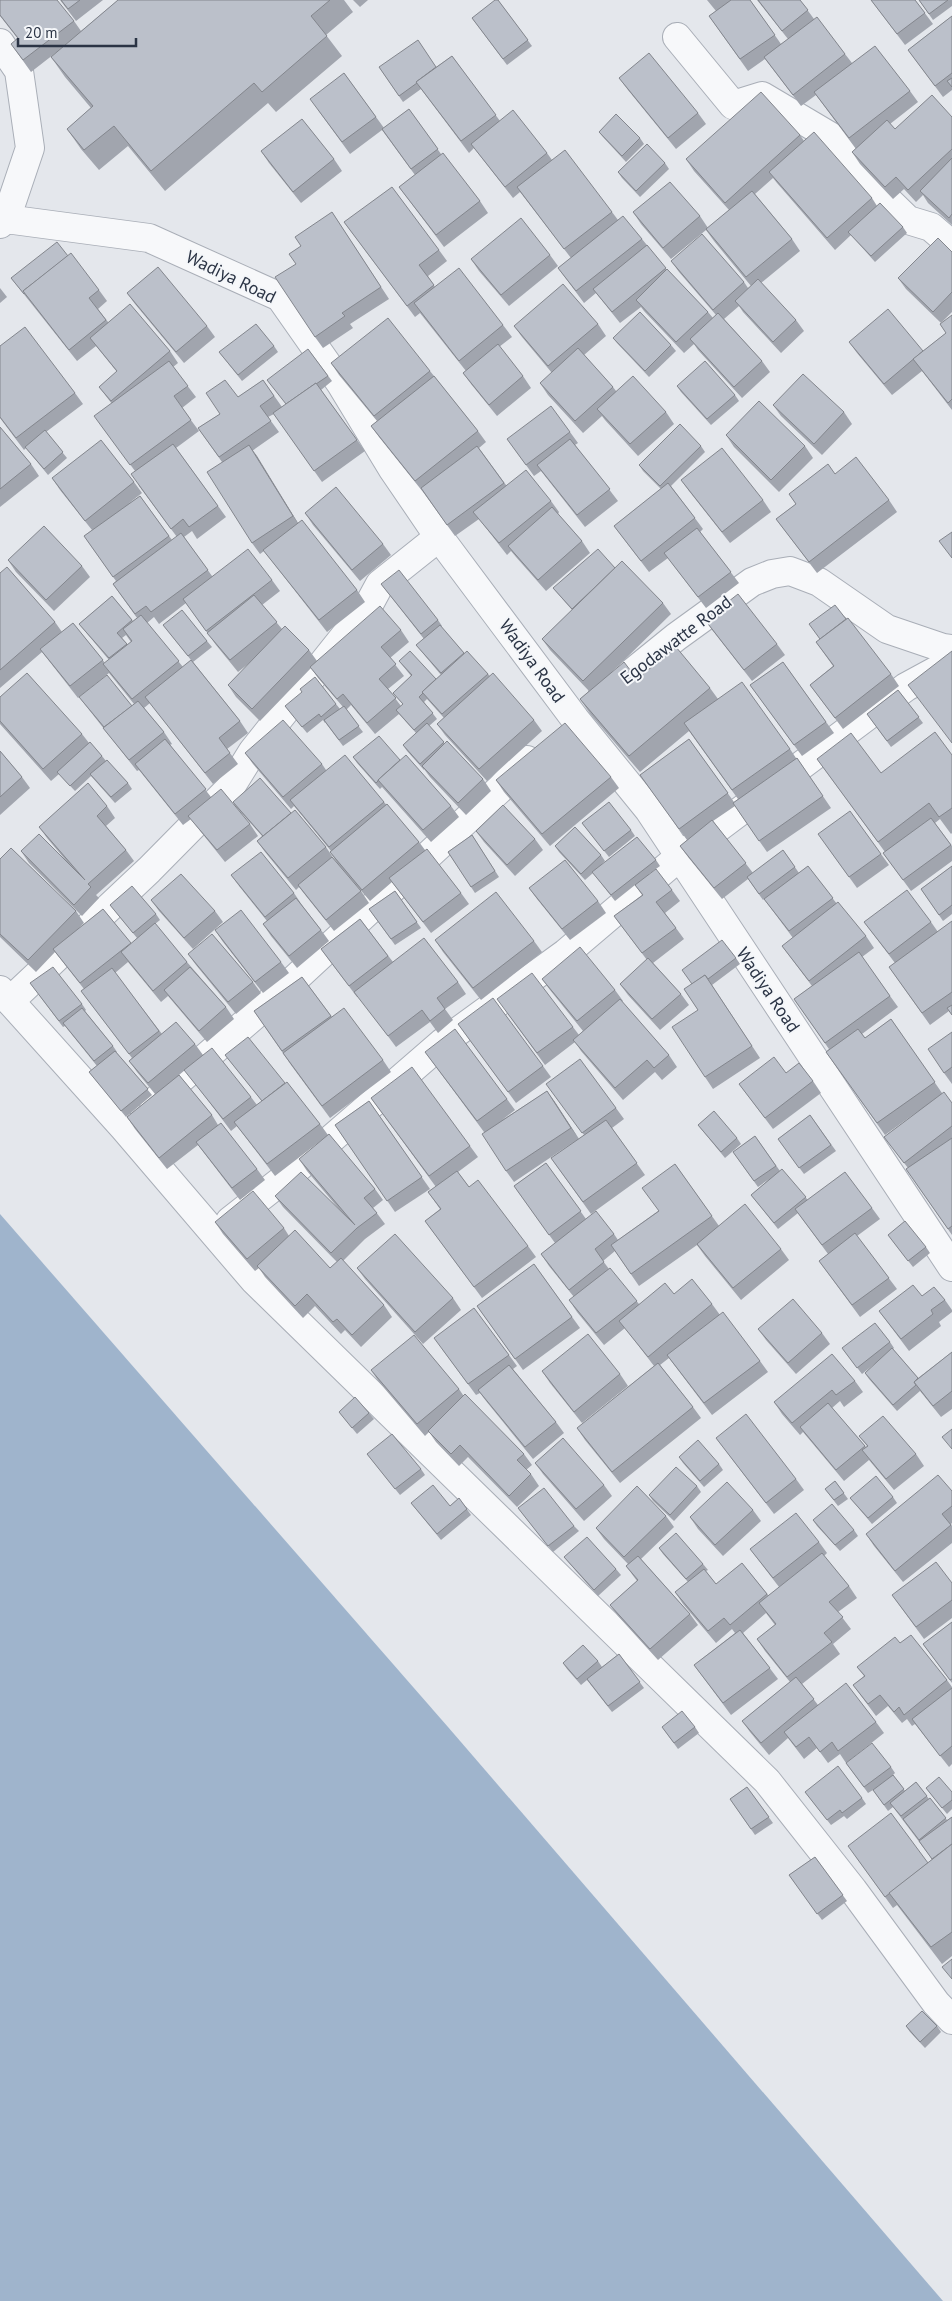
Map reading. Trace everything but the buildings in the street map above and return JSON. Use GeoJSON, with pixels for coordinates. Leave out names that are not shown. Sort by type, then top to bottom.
{"type":"FeatureCollection","features":[{"type":"Feature","properties":{"kind":"street"},"geometry":{"type":"LineString","coordinates":[[677,37],[733,105],[762,96],[833,138],[870,183],[908,220],[930,227],[952,245]]}},
{"type":"Feature","properties":{"kind":"street"},"geometry":{"type":"LineString","coordinates":[[0,43],[19,71],[30,148],[3,222]]}},
{"type":"Feature","properties":{"kind":"street","name":"Wadiya Road"},"geometry":{"type":"LineString","coordinates":[[3,222],[149,238],[280,298],[341,384],[392,468],[439,536],[574,719],[649,810],[952,1267]]}},
{"type":"Feature","properties":{"kind":"street"},"geometry":{"type":"LineString","coordinates":[[439,536],[380,584],[367,608],[253,751],[230,788],[149,870],[5,996],[124,1128],[254,1280],[767,1781],[853,1890],[936,2003],[952,2020]]}},
{"type":"Feature","properties":{"kind":"street","name":"Egodawatte Road"},"geometry":{"type":"LineString","coordinates":[[124,1128],[271,1001],[502,788],[519,767],[574,719],[676,637],[752,582],[772,574],[790,570],[819,582],[888,629],[952,650]]}},
{"type":"Feature","properties":{"kind":"street"},"geometry":{"type":"LineString","coordinates":[[215,1233],[300,1166],[442,1043],[566,953],[679,857],[906,687],[952,662]]}},
{"type":"Feature","properties":{"kind":"water"},"geometry":{"type":"Polygon","coordinates":[[[0,1214],[448,1727],[943,2301],[0,2301],[0,1214]]]}}]}
